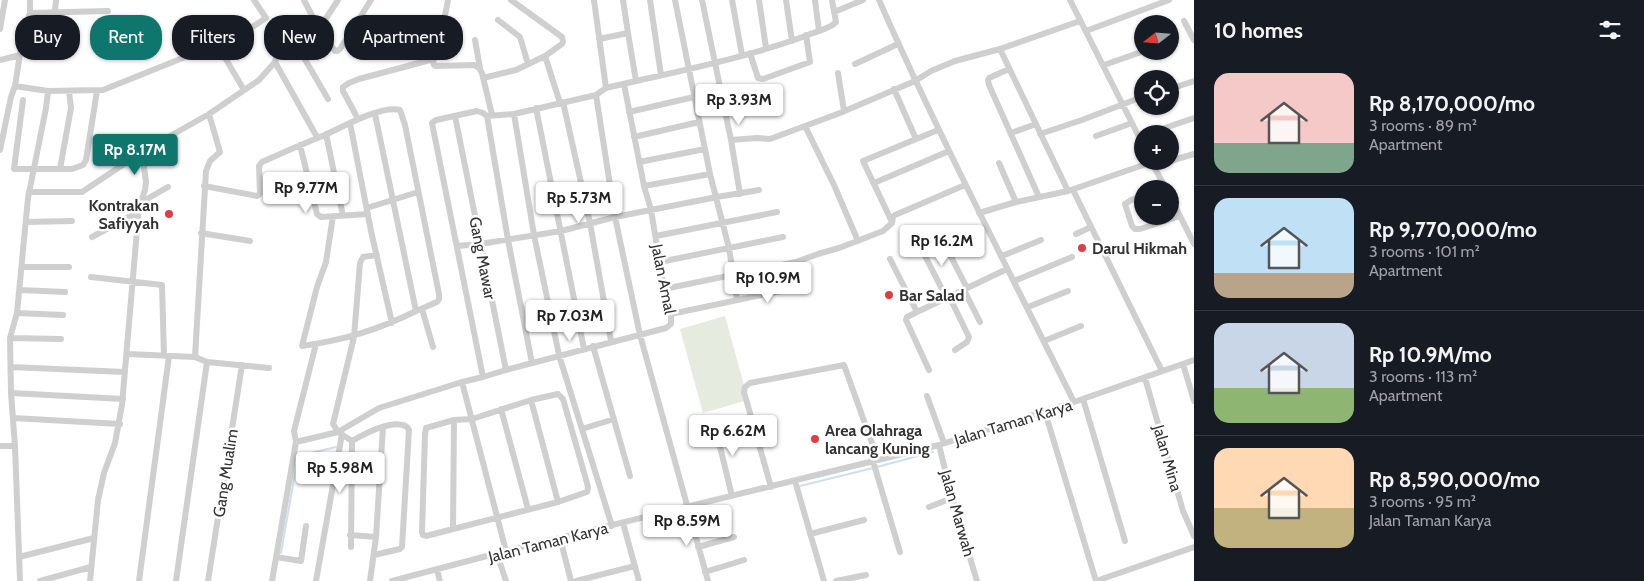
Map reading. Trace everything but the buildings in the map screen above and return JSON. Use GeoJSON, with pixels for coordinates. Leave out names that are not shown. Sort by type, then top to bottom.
{"type":"FeatureCollection","features":[{"type":"Feature","properties":{"kind":"street"},"geometry":{"type":"LineString","coordinates":[[0,29],[5,0]]}},
{"type":"Feature","properties":{"kind":"street"},"geometry":{"type":"LineString","coordinates":[[29,15],[30,0]]}},
{"type":"Feature","properties":{"kind":"street"},"geometry":{"type":"LineString","coordinates":[[55,12],[56,0]]}},
{"type":"Feature","properties":{"kind":"street"},"geometry":{"type":"LineString","coordinates":[[254,0],[266,18],[254,26]]}},
{"type":"Feature","properties":{"kind":"street"},"geometry":{"type":"LineString","coordinates":[[328,15],[338,0]]}},
{"type":"Feature","properties":{"kind":"street"},"geometry":{"type":"LineString","coordinates":[[334,50],[338,51],[371,0]]}},
{"type":"Feature","properties":{"kind":"street"},"geometry":{"type":"LineString","coordinates":[[445,15],[448,0]]}},
{"type":"Feature","properties":{"kind":"street"},"geometry":{"type":"LineString","coordinates":[[511,0],[519,0]]}},
{"type":"Feature","properties":{"kind":"street"},"geometry":{"type":"LineString","coordinates":[[483,78],[516,70],[545,56],[564,42],[562,37],[511,0]]}},
{"type":"Feature","properties":{"kind":"street"},"geometry":{"type":"LineString","coordinates":[[594,0],[606,88]]}},
{"type":"Feature","properties":{"kind":"street"},"geometry":{"type":"LineString","coordinates":[[623,0],[636,81]]}},
{"type":"Feature","properties":{"kind":"street"},"geometry":{"type":"LineString","coordinates":[[650,0],[660,75]]}},
{"type":"Feature","properties":{"kind":"street"},"geometry":{"type":"LineString","coordinates":[[675,0],[710,174],[729,248],[737,299]]}},
{"type":"Feature","properties":{"kind":"street"},"geometry":{"type":"LineString","coordinates":[[702,0],[731,140],[740,194]]}},
{"type":"Feature","properties":{"kind":"street"},"geometry":{"type":"LineString","coordinates":[[732,0],[742,55]]}},
{"type":"Feature","properties":{"kind":"street"},"geometry":{"type":"LineString","coordinates":[[759,0],[766,48]]}},
{"type":"Feature","properties":{"kind":"street"},"geometry":{"type":"LineString","coordinates":[[786,0],[792,41]]}},
{"type":"Feature","properties":{"kind":"street"},"geometry":{"type":"LineString","coordinates":[[815,0],[819,30]]}},
{"type":"Feature","properties":{"kind":"street"},"geometry":{"type":"LineString","coordinates":[[482,374],[432,125],[434,121],[480,111],[490,116],[514,114],[596,94],[606,88],[792,41],[835,24],[832,0]]}},
{"type":"Feature","properties":{"kind":"street"},"geometry":{"type":"LineString","coordinates":[[834,12],[863,0]]}},
{"type":"Feature","properties":{"kind":"street"},"geometry":{"type":"LineString","coordinates":[[879,0],[938,130],[1074,402]]}},
{"type":"Feature","properties":{"kind":"street"},"geometry":{"type":"LineString","coordinates":[[1070,0],[1134,126]]}},
{"type":"Feature","properties":{"kind":"street"},"geometry":{"type":"LineString","coordinates":[[1086,31],[1169,0]]}},
{"type":"Feature","properties":{"kind":"street"},"geometry":{"type":"LineString","coordinates":[[306,1],[312,15]]}},
{"type":"Feature","properties":{"kind":"street"},"geometry":{"type":"LineString","coordinates":[[30,12],[108,11]]}},
{"type":"Feature","properties":{"kind":"street"},"geometry":{"type":"LineString","coordinates":[[498,20],[520,37],[528,64]]}},
{"type":"Feature","properties":{"kind":"street"},"geometry":{"type":"LineString","coordinates":[[731,140],[770,139],[844,111],[915,81],[931,71],[955,61],[1000,49],[1080,21]]}},
{"type":"Feature","properties":{"kind":"street"},"geometry":{"type":"LineString","coordinates":[[1184,21],[1194,40]]}},
{"type":"Feature","properties":{"kind":"street"},"geometry":{"type":"LineString","coordinates":[[600,39],[628,33]]}},
{"type":"Feature","properties":{"kind":"street"},"geometry":{"type":"LineString","coordinates":[[750,53],[758,78],[762,80],[810,62],[806,35]]}},
{"type":"Feature","properties":{"kind":"street"},"geometry":{"type":"LineString","coordinates":[[475,40],[490,116],[508,240],[532,363]]}},
{"type":"Feature","properties":{"kind":"street"},"geometry":{"type":"LineString","coordinates":[[855,64],[898,44]]}},
{"type":"Feature","properties":{"kind":"street"},"geometry":{"type":"LineString","coordinates":[[1000,49],[1040,134],[1091,228],[1162,371]]}},
{"type":"Feature","properties":{"kind":"street"},"geometry":{"type":"LineString","coordinates":[[1104,65],[1134,54]]}},
{"type":"Feature","properties":{"kind":"street"},"geometry":{"type":"LineString","coordinates":[[0,60],[15,56]]}},
{"type":"Feature","properties":{"kind":"street"},"geometry":{"type":"LineString","coordinates":[[545,56],[561,103],[590,222],[611,342]]}},
{"type":"Feature","properties":{"kind":"street"},"geometry":{"type":"LineString","coordinates":[[0,150],[1,136],[19,60]]}},
{"type":"Feature","properties":{"kind":"street"},"geometry":{"type":"LineString","coordinates":[[14,86],[48,91],[97,91],[177,60]]}},
{"type":"Feature","properties":{"kind":"street"},"geometry":{"type":"LineString","coordinates":[[226,60],[244,90]]}},
{"type":"Feature","properties":{"kind":"street"},"geometry":{"type":"LineString","coordinates":[[305,60],[328,99]]}},
{"type":"Feature","properties":{"kind":"street"},"geometry":{"type":"LineString","coordinates":[[358,119],[343,87],[359,79],[430,60]]}},
{"type":"Feature","properties":{"kind":"street"},"geometry":{"type":"LineString","coordinates":[[434,60],[434,65],[436,66],[474,65],[480,68]]}},
{"type":"Feature","properties":{"kind":"street"},"geometry":{"type":"LineString","coordinates":[[29,192],[82,192],[142,152],[209,114],[259,80],[275,62],[317,137]]}},
{"type":"Feature","properties":{"kind":"street"},"geometry":{"type":"LineString","coordinates":[[1009,69],[992,76],[988,79],[988,82],[1039,197]]}},
{"type":"Feature","properties":{"kind":"street"},"geometry":{"type":"LineString","coordinates":[[838,73],[844,111]]}},
{"type":"Feature","properties":{"kind":"street"},"geometry":{"type":"LineString","coordinates":[[1179,85],[1194,81]]}},
{"type":"Feature","properties":{"kind":"street","name":"Jalan Amal"},"geometry":{"type":"LineString","coordinates":[[624,84],[644,186],[651,210],[664,289],[672,322],[668,327],[640,335]]}},
{"type":"Feature","properties":{"kind":"street"},"geometry":{"type":"LineString","coordinates":[[894,89],[916,139]]}},
{"type":"Feature","properties":{"kind":"street"},"geometry":{"type":"LineString","coordinates":[[20,581],[10,338],[17,313],[20,290],[29,192],[48,91]]}},
{"type":"Feature","properties":{"kind":"street"},"geometry":{"type":"LineString","coordinates":[[60,169],[71,108],[70,91]]}},
{"type":"Feature","properties":{"kind":"street"},"geometry":{"type":"LineString","coordinates":[[23,100],[13,168],[15,170],[72,169],[86,162],[97,91]]}},
{"type":"Feature","properties":{"kind":"street"},"geometry":{"type":"LineString","coordinates":[[596,94],[615,217],[640,335],[708,581]]}},
{"type":"Feature","properties":{"kind":"street"},"geometry":{"type":"LineString","coordinates":[[629,112],[694,98]]}},
{"type":"Feature","properties":{"kind":"street"},"geometry":{"type":"LineString","coordinates":[[1040,134],[1134,100]]}},
{"type":"Feature","properties":{"kind":"street"},"geometry":{"type":"LineString","coordinates":[[536,108],[584,349]]}},
{"type":"Feature","properties":{"kind":"street"},"geometry":{"type":"LineString","coordinates":[[204,186],[257,196],[260,194],[260,164],[358,119],[394,109],[401,112],[440,297],[437,302],[392,323],[354,337],[302,346],[317,288],[326,262],[333,216]]}},
{"type":"Feature","properties":{"kind":"street"},"geometry":{"type":"LineString","coordinates":[[195,357],[204,186],[208,164],[220,152],[209,114]]}},
{"type":"Feature","properties":{"kind":"street"},"geometry":{"type":"LineString","coordinates":[[375,114],[392,200],[419,310],[433,347]]}},
{"type":"Feature","properties":{"kind":"street"},"geometry":{"type":"LineString","coordinates":[[514,114],[534,235],[559,356],[612,526]]}},
{"type":"Feature","properties":{"kind":"street","name":"Gang Mawar"},"geometry":{"type":"LineString","coordinates":[[455,116],[506,370]]}},
{"type":"Feature","properties":{"kind":"street"},"geometry":{"type":"LineString","coordinates":[[1173,125],[1194,118]]}},
{"type":"Feature","properties":{"kind":"street"},"geometry":{"type":"LineString","coordinates":[[634,137],[699,122]]}},
{"type":"Feature","properties":{"kind":"street"},"geometry":{"type":"LineString","coordinates":[[350,123],[392,323]]}},
{"type":"Feature","properties":{"kind":"street"},"geometry":{"type":"LineString","coordinates":[[1096,136],[1132,123]]}},
{"type":"Feature","properties":{"kind":"street"},"geometry":{"type":"LineString","coordinates":[[1011,133],[1036,124]]}},
{"type":"Feature","properties":{"kind":"street"},"geometry":{"type":"LineString","coordinates":[[805,126],[834,185],[858,241]]}},
{"type":"Feature","properties":{"kind":"street"},"geometry":{"type":"LineString","coordinates":[[892,223],[863,161],[938,130]]}},
{"type":"Feature","properties":{"kind":"street"},"geometry":{"type":"LineString","coordinates":[[326,134],[343,216]]}},
{"type":"Feature","properties":{"kind":"street"},"geometry":{"type":"LineString","coordinates":[[300,145],[316,210],[321,217],[343,216],[367,211],[392,200],[418,192]]}},
{"type":"Feature","properties":{"kind":"street"},"geometry":{"type":"LineString","coordinates":[[639,162],[705,149]]}},
{"type":"Feature","properties":{"kind":"street"},"geometry":{"type":"LineString","coordinates":[[874,183],[949,151]]}},
{"type":"Feature","properties":{"kind":"street"},"geometry":{"type":"LineString","coordinates":[[90,581],[98,500],[104,473],[116,444],[120,424],[138,212],[139,204],[146,190],[142,152]]}},
{"type":"Feature","properties":{"kind":"street"},"geometry":{"type":"LineString","coordinates":[[1179,158],[1194,154]]}},
{"type":"Feature","properties":{"kind":"street"},"geometry":{"type":"LineString","coordinates":[[999,163],[1016,202]]}},
{"type":"Feature","properties":{"kind":"street"},"geometry":{"type":"LineString","coordinates":[[979,213],[1016,202],[1070,190],[1134,169]]}},
{"type":"Feature","properties":{"kind":"street"},"geometry":{"type":"LineString","coordinates":[[644,186],[710,174]]}},
{"type":"Feature","properties":{"kind":"street"},"geometry":{"type":"LineString","coordinates":[[892,223],[892,217],[896,214],[965,185]]}},
{"type":"Feature","properties":{"kind":"street"},"geometry":{"type":"LineString","coordinates":[[139,204],[168,187]]}},
{"type":"Feature","properties":{"kind":"street"},"geometry":{"type":"LineString","coordinates":[[457,246],[560,231],[590,222],[759,190]]}},
{"type":"Feature","properties":{"kind":"street"},"geometry":{"type":"LineString","coordinates":[[1134,199],[1125,204],[1132,226],[1135,229],[1140,229],[1152,225]]}},
{"type":"Feature","properties":{"kind":"street"},"geometry":{"type":"LineString","coordinates":[[92,237],[138,212]]}},
{"type":"Feature","properties":{"kind":"street"},"geometry":{"type":"LineString","coordinates":[[656,236],[777,212]]}},
{"type":"Feature","properties":{"kind":"street"},"geometry":{"type":"LineString","coordinates":[[1180,216],[1192,235],[1194,244]]}},
{"type":"Feature","properties":{"kind":"street"},"geometry":{"type":"LineString","coordinates":[[26,222],[72,220]]}},
{"type":"Feature","properties":{"kind":"street"},"geometry":{"type":"LineString","coordinates":[[664,289],[796,262],[858,241],[882,231],[892,223]]}},
{"type":"Feature","properties":{"kind":"street"},"geometry":{"type":"LineString","coordinates":[[1076,234],[1091,228]]}},
{"type":"Feature","properties":{"kind":"street"},"geometry":{"type":"LineString","coordinates":[[201,233],[250,241]]}},
{"type":"Feature","properties":{"kind":"street"},"geometry":{"type":"LineString","coordinates":[[660,262],[783,238]]}},
{"type":"Feature","properties":{"kind":"street"},"geometry":{"type":"LineString","coordinates":[[942,240],[980,322]]}},
{"type":"Feature","properties":{"kind":"street"},"geometry":{"type":"LineString","coordinates":[[1002,256],[1041,240]]}},
{"type":"Feature","properties":{"kind":"street"},"geometry":{"type":"LineString","coordinates":[[920,246],[969,338],[967,342],[955,350]]}},
{"type":"Feature","properties":{"kind":"street"},"geometry":{"type":"LineString","coordinates":[[352,441],[340,433],[333,424],[354,337],[360,263],[363,257],[377,255]]}},
{"type":"Feature","properties":{"kind":"street"},"geometry":{"type":"LineString","coordinates":[[1014,281],[1072,257]]}},
{"type":"Feature","properties":{"kind":"street"},"geometry":{"type":"LineString","coordinates":[[890,260],[917,312]]}},
{"type":"Feature","properties":{"kind":"street"},"geometry":{"type":"LineString","coordinates":[[22,267],[69,267]]}},
{"type":"Feature","properties":{"kind":"street"},"geometry":{"type":"LineString","coordinates":[[929,370],[906,320],[907,316],[1008,269]]}},
{"type":"Feature","properties":{"kind":"street"},"geometry":{"type":"LineString","coordinates":[[90,277],[162,285],[166,356],[138,581]]}},
{"type":"Feature","properties":{"kind":"street"},"geometry":{"type":"LineString","coordinates":[[671,314],[795,288]]}},
{"type":"Feature","properties":{"kind":"street"},"geometry":{"type":"LineString","coordinates":[[20,290],[65,292]]}},
{"type":"Feature","properties":{"kind":"street"},"geometry":{"type":"LineString","coordinates":[[1028,307],[1068,291]]}},
{"type":"Feature","properties":{"kind":"street"},"geometry":{"type":"LineString","coordinates":[[17,313],[63,315]]}},
{"type":"Feature","properties":{"kind":"street"},"geometry":{"type":"LineString","coordinates":[[1044,341],[1081,326]]}},
{"type":"Feature","properties":{"kind":"street"},"geometry":{"type":"LineString","coordinates":[[296,442],[340,433],[379,408],[482,374],[506,370],[640,335]]}},
{"type":"Feature","properties":{"kind":"street"},"geometry":{"type":"LineString","coordinates":[[10,338],[61,339]]}},
{"type":"Feature","properties":{"kind":"street"},"geometry":{"type":"LineString","coordinates":[[272,581],[296,442],[294,431],[316,344]]}},
{"type":"Feature","properties":{"kind":"street"},"geometry":{"type":"LineString","coordinates":[[593,346],[630,476]]}},
{"type":"Feature","properties":{"kind":"street"},"geometry":{"type":"LineString","coordinates":[[126,354],[195,357],[207,362],[269,368]]}},
{"type":"Feature","properties":{"kind":"street","name":"Jalan Taman Karya"},"geometry":{"type":"LineString","coordinates":[[392,581],[506,551],[941,444],[1045,412],[1194,360]]}},
{"type":"Feature","properties":{"kind":"street"},"geometry":{"type":"LineString","coordinates":[[176,581],[207,362]]}},
{"type":"Feature","properties":{"kind":"street"},"geometry":{"type":"LineString","coordinates":[[1183,364],[1194,401]]}},
{"type":"Feature","properties":{"kind":"street","name":"Gang Mualim"},"geometry":{"type":"LineString","coordinates":[[208,581],[242,365]]}},
{"type":"Feature","properties":{"kind":"street"},"geometry":{"type":"LineString","coordinates":[[771,487],[744,392],[745,387],[750,384],[844,365],[876,461],[900,552]]}},
{"type":"Feature","properties":{"kind":"street"},"geometry":{"type":"LineString","coordinates":[[11,367],[124,372]]}},
{"type":"Feature","properties":{"kind":"street","name":"Jalan Mina"},"geometry":{"type":"LineString","coordinates":[[1145,378],[1183,511],[1194,536]]}},
{"type":"Feature","properties":{"kind":"street"},"geometry":{"type":"LineString","coordinates":[[462,382],[506,551]]}},
{"type":"Feature","properties":{"kind":"street"},"geometry":{"type":"LineString","coordinates":[[11,393],[123,399]]}},
{"type":"Feature","properties":{"kind":"street"},"geometry":{"type":"LineString","coordinates":[[558,394],[563,398],[588,490],[586,493],[558,502],[426,536],[422,533],[425,429],[431,425],[454,420],[472,419],[531,400],[558,394]]}},
{"type":"Feature","properties":{"kind":"street","name":"Jalan Marwah"},"geometry":{"type":"LineString","coordinates":[[926,396],[941,444],[952,498],[977,581]]}},
{"type":"Feature","properties":{"kind":"street"},"geometry":{"type":"LineString","coordinates":[[1083,399],[1125,541]]}},
{"type":"Feature","properties":{"kind":"street"},"geometry":{"type":"LineString","coordinates":[[531,400],[558,502]]}},
{"type":"Feature","properties":{"kind":"street"},"geometry":{"type":"LineString","coordinates":[[501,409],[528,509]]}},
{"type":"Feature","properties":{"kind":"street"},"geometry":{"type":"LineString","coordinates":[[1045,412],[1096,581],[1194,547]]}},
{"type":"Feature","properties":{"kind":"street"},"geometry":{"type":"LineString","coordinates":[[13,418],[120,424]]}},
{"type":"Feature","properties":{"kind":"street"},"geometry":{"type":"LineString","coordinates":[[582,429],[614,419]]}},
{"type":"Feature","properties":{"kind":"street"},"geometry":{"type":"LineString","coordinates":[[453,529],[454,420]]}},
{"type":"Feature","properties":{"kind":"street"},"geometry":{"type":"LineString","coordinates":[[714,422],[732,496]]}},
{"type":"Feature","properties":{"kind":"street"},"geometry":{"type":"LineString","coordinates":[[352,441],[367,432],[383,427],[400,424],[406,425],[408,430],[403,545],[400,549],[374,555]]}},
{"type":"Feature","properties":{"kind":"street"},"geometry":{"type":"LineString","coordinates":[[370,581],[376,537],[383,427]]}},
{"type":"Feature","properties":{"kind":"street"},"geometry":{"type":"LineString","coordinates":[[316,581],[340,433]]}},
{"type":"Feature","properties":{"kind":"street"},"geometry":{"type":"LineString","coordinates":[[351,547],[352,441]]}},
{"type":"Feature","properties":{"kind":"street"},"geometry":{"type":"LineString","coordinates":[[0,446],[15,446]]}},
{"type":"Feature","properties":{"kind":"street"},"geometry":{"type":"LineString","coordinates":[[795,481],[824,581]]}},
{"type":"Feature","properties":{"kind":"street"},"geometry":{"type":"LineString","coordinates":[[929,507],[952,498]]}},
{"type":"Feature","properties":{"kind":"street"},"geometry":{"type":"LineString","coordinates":[[810,534],[864,520]]}},
{"type":"Feature","properties":{"kind":"street"},"geometry":{"type":"LineString","coordinates":[[623,523],[639,581]]}},
{"type":"Feature","properties":{"kind":"street"},"geometry":{"type":"LineString","coordinates":[[276,557],[301,561],[306,526]]}},
{"type":"Feature","properties":{"kind":"street"},"geometry":{"type":"LineString","coordinates":[[350,535],[376,537]]}},
{"type":"Feature","properties":{"kind":"street"},"geometry":{"type":"LineString","coordinates":[[698,547],[734,537]]}},
{"type":"Feature","properties":{"kind":"street"},"geometry":{"type":"LineString","coordinates":[[19,557],[94,538]]}},
{"type":"Feature","properties":{"kind":"street"},"geometry":{"type":"LineString","coordinates":[[560,538],[571,581]]}},
{"type":"Feature","properties":{"kind":"street"},"geometry":{"type":"LineString","coordinates":[[497,554],[506,581]]}},
{"type":"Feature","properties":{"kind":"street"},"geometry":{"type":"LineString","coordinates":[[706,572],[744,560]]}},
{"type":"Feature","properties":{"kind":"street"},"geometry":{"type":"LineString","coordinates":[[576,581],[635,566]]}},
{"type":"Feature","properties":{"kind":"street"},"geometry":{"type":"LineString","coordinates":[[40,581],[91,568]]}},
{"type":"Feature","properties":{"kind":"street"},"geometry":{"type":"LineString","coordinates":[[437,570],[440,581]]}},
{"type":"Feature","properties":{"kind":"street"},"geometry":{"type":"LineString","coordinates":[[836,581],[866,575]]}},
{"type":"Feature","properties":{"kind":"shaded area"},"geometry":{"type":"Polygon","coordinates":[[[725,316],[748,400],[703,413],[680,329],[725,316]]]}},
{"type":"Feature","properties":{"kind":"waterway"},"geometry":{"type":"LineString","coordinates":[[281,553],[298,456],[336,447]]}},
{"type":"Feature","properties":{"kind":"waterway"},"geometry":{"type":"LineString","coordinates":[[877,467],[933,452]]}},
{"type":"Feature","properties":{"kind":"waterway"},"geometry":{"type":"LineString","coordinates":[[800,486],[873,468]]}},
{"type":"Feature","properties":{"kind":"place","name":"Kontrakan Safiyyah"},"geometry":{"type":"Point","coordinates":[169,214]}},
{"type":"Feature","properties":{"kind":"place","name":"Darul Hikmah"},"geometry":{"type":"Point","coordinates":[1082,248]}},
{"type":"Feature","properties":{"kind":"place","name":"Bar Salad"},"geometry":{"type":"Point","coordinates":[889,295]}},
{"type":"Feature","properties":{"kind":"place","name":"Area Olahraga lancang Kuning"},"geometry":{"type":"Point","coordinates":[815,439]}}]}
